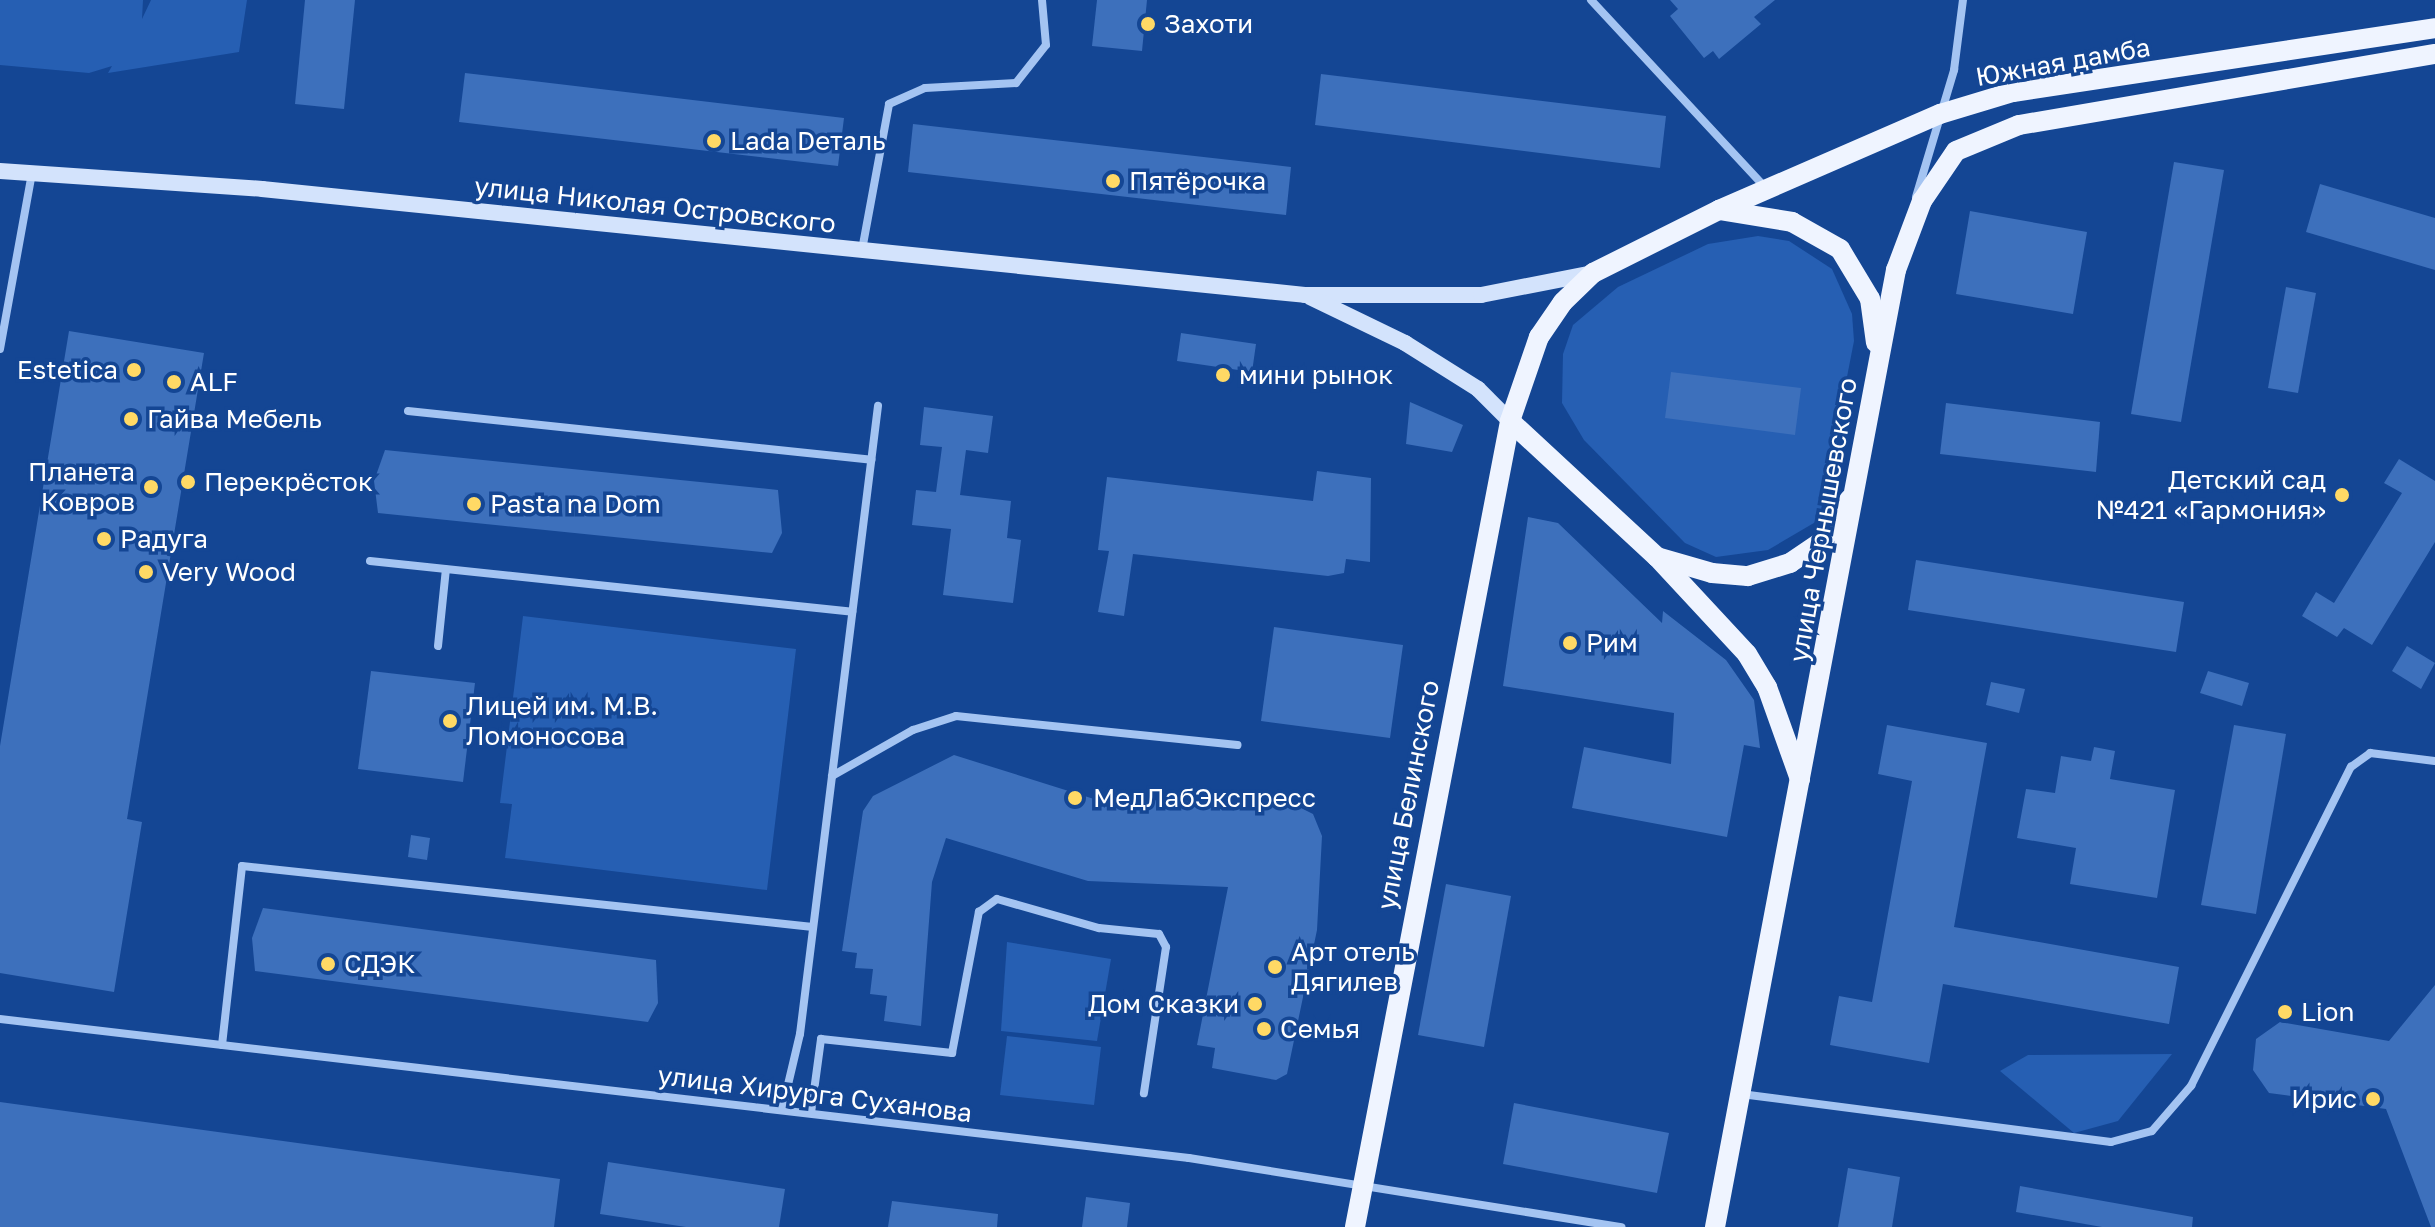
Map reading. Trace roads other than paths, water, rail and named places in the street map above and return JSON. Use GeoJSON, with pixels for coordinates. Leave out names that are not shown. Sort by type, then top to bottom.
{"type":"FeatureCollection","features":[{"type":"Feature","properties":{"kind":"main road","name":"Южная дамба"},"geometry":{"type":"LineString","coordinates":[[1593,273],[1765,187],[1940,114],[2013,92],[2435,28]]}},
{"type":"Feature","properties":{"kind":"main road","name":"Южная дамба"},"geometry":{"type":"LineString","coordinates":[[2019,125],[2435,54]]}},
{"type":"Feature","properties":{"kind":"main road","name":"улица Чернышевского"},"geometry":{"type":"LineString","coordinates":[[1715,1227],[1896,270],[1922,201],[1956,151],[2019,125]]}},
{"type":"Feature","properties":{"kind":"main road","name":"улица Николая Островского"},"geometry":{"type":"LineString","coordinates":[[0,171],[862,250],[1305,295],[1481,295],[1593,273]]}},
{"type":"Feature","properties":{"kind":"main road"},"geometry":{"type":"LineString","coordinates":[[1719,210],[1792,222],[1840,249],[1870,299],[1878,363]]}},
{"type":"Feature","properties":{"kind":"main road","name":"улица Белинского"},"geometry":{"type":"LineString","coordinates":[[1355,1227],[1510,421],[1539,337],[1593,273]]}},
{"type":"Feature","properties":{"kind":"main road","name":"улица Николая Островского"},"geometry":{"type":"LineString","coordinates":[[1305,295],[1405,343],[1478,389],[1510,421]]}},
{"type":"Feature","properties":{"kind":"main road","name":"улица Чернышевского"},"geometry":{"type":"LineString","coordinates":[[1510,421],[1657,557],[1747,654],[1800,779]]}},
{"type":"Feature","properties":{"kind":"main road"},"geometry":{"type":"LineString","coordinates":[[1657,557],[1748,576],[1790,563],[1823,541],[1856,490]]}},
{"type":"Feature","properties":{"kind":"street"},"geometry":{"type":"LineString","coordinates":[[862,250],[889,104],[925,88],[1016,83],[1046,45],[1042,0]]}},
{"type":"Feature","properties":{"kind":"street"},"geometry":{"type":"LineString","coordinates":[[1591,0],[1765,187]]}},
{"type":"Feature","properties":{"kind":"street","name":"улица Чернышевского"},"geometry":{"type":"LineString","coordinates":[[1896,270],[1940,114],[1963,0]]}},
{"type":"Feature","properties":{"kind":"street"},"geometry":{"type":"LineString","coordinates":[[0,349],[32,173]]}},
{"type":"Feature","properties":{"kind":"street"},"geometry":{"type":"LineString","coordinates":[[782,1110],[813,927],[878,406]]}},
{"type":"Feature","properties":{"kind":"street"},"geometry":{"type":"LineString","coordinates":[[408,411],[871,460]]}},
{"type":"Feature","properties":{"kind":"street"},"geometry":{"type":"LineString","coordinates":[[370,561],[852,612]]}},
{"type":"Feature","properties":{"kind":"street"},"geometry":{"type":"LineString","coordinates":[[438,646],[446,569]]}},
{"type":"Feature","properties":{"kind":"street"},"geometry":{"type":"LineString","coordinates":[[832,776],[913,730],[956,716],[1238,745]]}},
{"type":"Feature","properties":{"kind":"street"},"geometry":{"type":"LineString","coordinates":[[1741,1094],[2111,1142],[2152,1131],[2191,1086],[2351,767],[2370,753],[2435,761]]}},
{"type":"Feature","properties":{"kind":"street"},"geometry":{"type":"LineString","coordinates":[[222,1045],[242,866],[813,927]]}},
{"type":"Feature","properties":{"kind":"street"},"geometry":{"type":"LineString","coordinates":[[811,1113],[821,1039],[952,1053],[979,912],[997,899],[1099,928],[1159,934],[1166,947],[1144,1093]]}},
{"type":"Feature","properties":{"kind":"street","name":"улица Хирурга Суханова"},"geometry":{"type":"LineString","coordinates":[[0,1019],[1189,1158],[1362,1190],[1622,1227]]}},
{"type":"Feature","properties":{"kind":"place","name":"Захоти"},"geometry":{"type":"Point","coordinates":[1148,24]}},
{"type":"Feature","properties":{"kind":"place","name":"Lada Dеталь"},"geometry":{"type":"Point","coordinates":[714,141]}},
{"type":"Feature","properties":{"kind":"place","name":"Пятёрочка"},"geometry":{"type":"Point","coordinates":[1113,181]}},
{"type":"Feature","properties":{"kind":"place","name":"Estetica"},"geometry":{"type":"Point","coordinates":[134,370]}},
{"type":"Feature","properties":{"kind":"place","name":"мини рынок"},"geometry":{"type":"Point","coordinates":[1223,375]}},
{"type":"Feature","properties":{"kind":"place","name":"ALF"},"geometry":{"type":"Point","coordinates":[174,382]}},
{"type":"Feature","properties":{"kind":"place","name":"Гайва Мебель"},"geometry":{"type":"Point","coordinates":[131,419]}},
{"type":"Feature","properties":{"kind":"place","name":"Перекрёсток"},"geometry":{"type":"Point","coordinates":[188,482]}},
{"type":"Feature","properties":{"kind":"place","name":"Планета Ковров"},"geometry":{"type":"Point","coordinates":[151,487]}},
{"type":"Feature","properties":{"kind":"place","name":"Детский сад №421 «Гармония»"},"geometry":{"type":"Point","coordinates":[2342,495]}},
{"type":"Feature","properties":{"kind":"place","name":"Pasta na Dom"},"geometry":{"type":"Point","coordinates":[474,504]}},
{"type":"Feature","properties":{"kind":"place","name":"Радуга"},"geometry":{"type":"Point","coordinates":[104,539]}},
{"type":"Feature","properties":{"kind":"place","name":"Very Wood"},"geometry":{"type":"Point","coordinates":[146,572]}},
{"type":"Feature","properties":{"kind":"place","name":"Рим"},"geometry":{"type":"Point","coordinates":[1570,643]}},
{"type":"Feature","properties":{"kind":"place","name":"Лицей им. М.В. Ломоносова"},"geometry":{"type":"Point","coordinates":[450,721]}},
{"type":"Feature","properties":{"kind":"place","name":"МедЛабЭкспресс"},"geometry":{"type":"Point","coordinates":[1075,798]}},
{"type":"Feature","properties":{"kind":"place","name":"СДЭК"},"geometry":{"type":"Point","coordinates":[328,964]}},
{"type":"Feature","properties":{"kind":"place","name":"Арт отель Дягилев"},"geometry":{"type":"Point","coordinates":[1275,967]}},
{"type":"Feature","properties":{"kind":"place","name":"Дом Сказки"},"geometry":{"type":"Point","coordinates":[1255,1004]}},
{"type":"Feature","properties":{"kind":"place","name":"Lion"},"geometry":{"type":"Point","coordinates":[2285,1012]}},
{"type":"Feature","properties":{"kind":"place","name":"Семья"},"geometry":{"type":"Point","coordinates":[1264,1029]}},
{"type":"Feature","properties":{"kind":"place","name":"Ирис"},"geometry":{"type":"Point","coordinates":[2373,1099]}}]}
